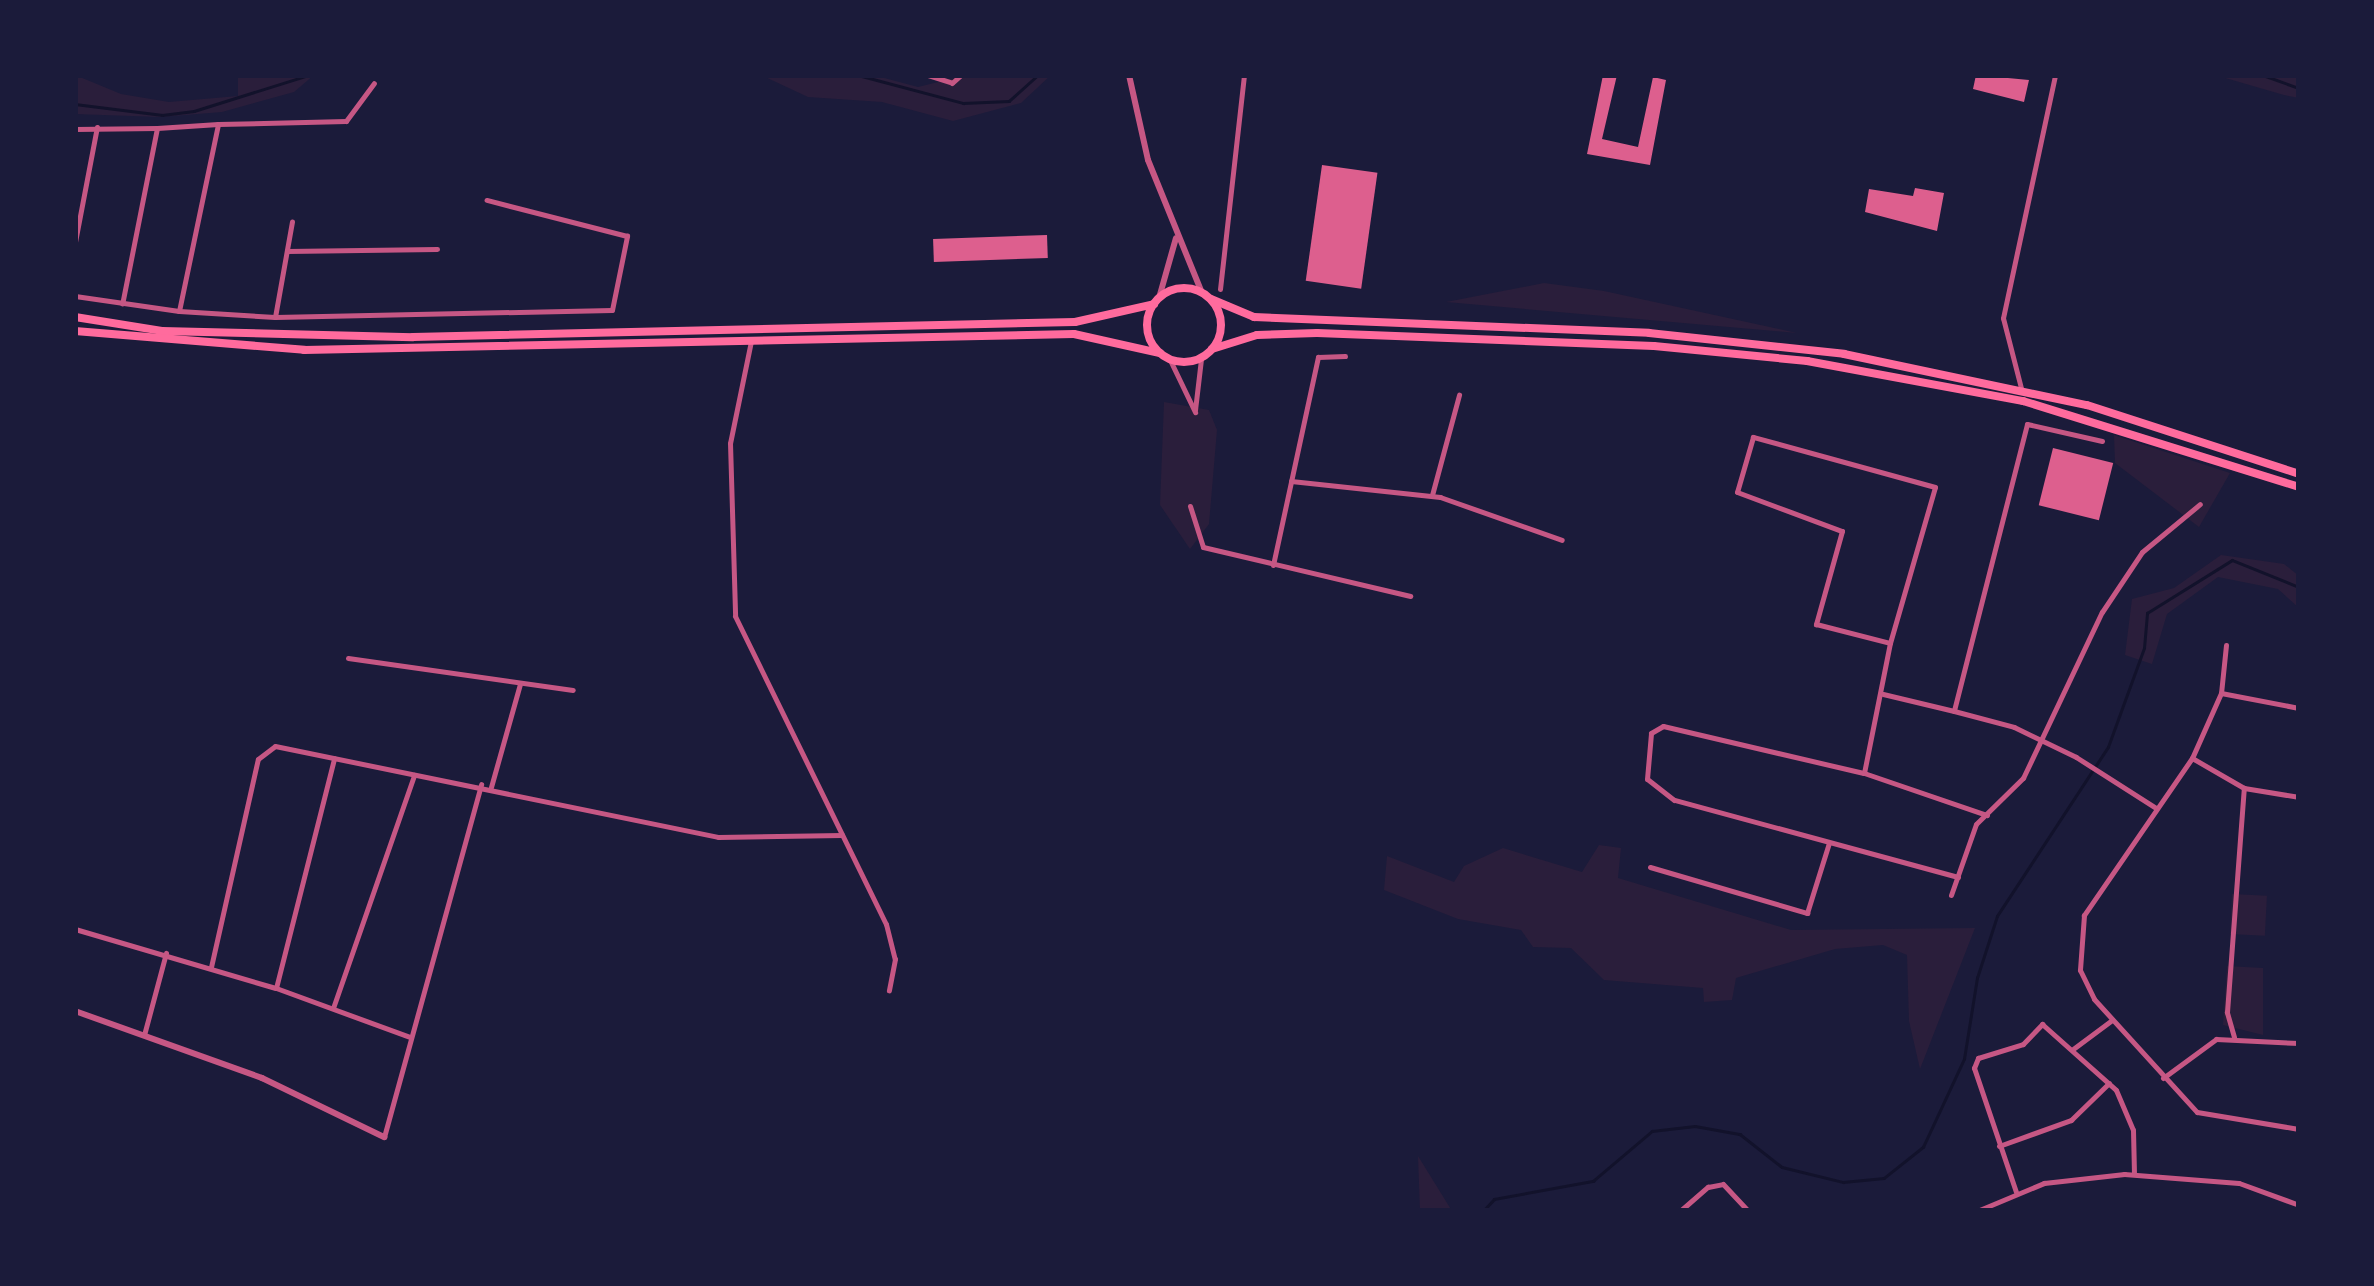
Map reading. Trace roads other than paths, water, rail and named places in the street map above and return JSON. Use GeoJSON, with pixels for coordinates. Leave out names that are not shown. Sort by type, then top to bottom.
{"type":"FeatureCollection","features":[{"type":"Feature","properties":{"kind":"highway"},"geometry":{"type":"LineString","coordinates":[[75,315],[141,329],[356,338],[924,326],[1075,322],[1156,301],[1180,288],[1202,292],[1211,300],[1222,322],[1212,349]]}},
{"type":"Feature","properties":{"kind":"highway"},"geometry":{"type":"LineString","coordinates":[[1211,300],[1270,318],[1771,345],[2021,388],[2299,474]]}},
{"type":"Feature","properties":{"kind":"highway"},"geometry":{"type":"LineString","coordinates":[[1156,301],[1147,324],[1160,353]]}},
{"type":"Feature","properties":{"kind":"highway"},"geometry":{"type":"LineString","coordinates":[[75,330],[304,350],[1074,334],[1160,353],[1170,360],[1201,358],[1212,349],[1257,335],[1317,333],[1654,346],[1808,361],[2022,401],[2181,445],[2299,487]]}},
{"type":"Feature","properties":{"kind":"street"},"geometry":{"type":"LineString","coordinates":[[928,75],[952,83],[962,75]]}},
{"type":"Feature","properties":{"kind":"street"},"geometry":{"type":"LineString","coordinates":[[1129,75],[1176,238],[1202,292]]}},
{"type":"Feature","properties":{"kind":"street"},"geometry":{"type":"LineString","coordinates":[[1220,289],[1244,75]]}},
{"type":"Feature","properties":{"kind":"street"},"geometry":{"type":"LineString","coordinates":[[2021,388],[2004,318],[2055,75]]}},
{"type":"Feature","properties":{"kind":"street"},"geometry":{"type":"LineString","coordinates":[[75,129],[346,121],[374,84]]}},
{"type":"Feature","properties":{"kind":"street"},"geometry":{"type":"LineString","coordinates":[[180,311],[218,124]]}},
{"type":"Feature","properties":{"kind":"street"},"geometry":{"type":"LineString","coordinates":[[75,242],[98,126]]}},
{"type":"Feature","properties":{"kind":"street"},"geometry":{"type":"LineString","coordinates":[[122,304],[157,128]]}},
{"type":"Feature","properties":{"kind":"street"},"geometry":{"type":"LineString","coordinates":[[75,296],[180,311],[275,317],[612,310],[626,236],[487,200]]}},
{"type":"Feature","properties":{"kind":"street"},"geometry":{"type":"LineString","coordinates":[[275,317],[292,222]]}},
{"type":"Feature","properties":{"kind":"street"},"geometry":{"type":"LineString","coordinates":[[1156,301],[1176,238]]}},
{"type":"Feature","properties":{"kind":"street"},"geometry":{"type":"LineString","coordinates":[[287,252],[436,249]]}},
{"type":"Feature","properties":{"kind":"street"},"geometry":{"type":"LineString","coordinates":[[752,342],[730,443],[735,616],[886,924],[895,959],[888,990]]}},
{"type":"Feature","properties":{"kind":"street"},"geometry":{"type":"LineString","coordinates":[[1273,565],[1318,357],[1346,356]]}},
{"type":"Feature","properties":{"kind":"street"},"geometry":{"type":"LineString","coordinates":[[1170,360],[1195,412],[1201,358]]}},
{"type":"Feature","properties":{"kind":"street"},"geometry":{"type":"LineString","coordinates":[[1432,495],[1459,395]]}},
{"type":"Feature","properties":{"kind":"street"},"geometry":{"type":"LineString","coordinates":[[1954,711],[2027,424],[2102,442]]}},
{"type":"Feature","properties":{"kind":"street"},"geometry":{"type":"LineString","coordinates":[[1864,773],[1890,642],[1934,484],[1753,436],[1738,492],[1842,531],[1816,624],[1890,642]]}},
{"type":"Feature","properties":{"kind":"street"},"geometry":{"type":"LineString","coordinates":[[1291,481],[1432,495],[1562,540]]}},
{"type":"Feature","properties":{"kind":"street"},"geometry":{"type":"LineString","coordinates":[[1951,895],[1976,824],[2023,778],[2037,738],[2102,612],[2142,552],[2200,504]]}},
{"type":"Feature","properties":{"kind":"street"},"geometry":{"type":"LineString","coordinates":[[1190,506],[1203,547],[1410,596]]}},
{"type":"Feature","properties":{"kind":"street"},"geometry":{"type":"LineString","coordinates":[[2226,646],[2221,694],[2192,758],[2094,896],[2079,932],[2085,986],[2197,1112],[2218,1120],[2299,1128]]}},
{"type":"Feature","properties":{"kind":"street"},"geometry":{"type":"LineString","coordinates":[[348,658],[572,690]]}},
{"type":"Feature","properties":{"kind":"street"},"geometry":{"type":"LineString","coordinates":[[491,787],[520,682]]}},
{"type":"Feature","properties":{"kind":"street"},"geometry":{"type":"LineString","coordinates":[[1882,694],[1954,711],[2037,738],[2107,774],[2156,808]]}},
{"type":"Feature","properties":{"kind":"street"},"geometry":{"type":"LineString","coordinates":[[2221,694],[2299,708]]}},
{"type":"Feature","properties":{"kind":"street"},"geometry":{"type":"LineString","coordinates":[[1958,877],[1674,800],[1647,779],[1651,733],[1662,726],[1864,773],[1987,814]]}},
{"type":"Feature","properties":{"kind":"street"},"geometry":{"type":"LineString","coordinates":[[211,967],[258,758],[275,746],[482,784],[718,837],[842,836]]}},
{"type":"Feature","properties":{"kind":"street"},"geometry":{"type":"LineString","coordinates":[[276,988],[334,757]]}},
{"type":"Feature","properties":{"kind":"street"},"geometry":{"type":"LineString","coordinates":[[2192,758],[2244,788],[2299,797]]}},
{"type":"Feature","properties":{"kind":"street"},"geometry":{"type":"LineString","coordinates":[[333,1008],[415,773]]}},
{"type":"Feature","properties":{"kind":"street"},"geometry":{"type":"LineString","coordinates":[[75,1011],[262,1078],[384,1138],[482,784]]}},
{"type":"Feature","properties":{"kind":"street"},"geometry":{"type":"LineString","coordinates":[[2234,1036],[2227,1012],[2244,788]]}},
{"type":"Feature","properties":{"kind":"street"},"geometry":{"type":"LineString","coordinates":[[1650,867],[1807,914],[1829,843]]}},
{"type":"Feature","properties":{"kind":"street"},"geometry":{"type":"LineString","coordinates":[[75,929],[211,967],[410,1037]]}},
{"type":"Feature","properties":{"kind":"street"},"geometry":{"type":"LineString","coordinates":[[144,1036],[166,953]]}},
{"type":"Feature","properties":{"kind":"street"},"geometry":{"type":"LineString","coordinates":[[2072,1050],[2112,1020]]}},
{"type":"Feature","properties":{"kind":"street"},"geometry":{"type":"LineString","coordinates":[[2016,1192],[1974,1068],[1978,1058],[2016,1048],[2042,1024],[2109,1084],[2129,1112],[2134,1174]]}},
{"type":"Feature","properties":{"kind":"street"},"geometry":{"type":"LineString","coordinates":[[2164,1078],[2201,1046],[2234,1036],[2299,1043]]}},
{"type":"Feature","properties":{"kind":"street"},"geometry":{"type":"LineString","coordinates":[[1998,1146],[2070,1120],[2109,1084]]}},
{"type":"Feature","properties":{"kind":"street"},"geometry":{"type":"LineString","coordinates":[[1977,1211],[2016,1192],[2079,1178],[2134,1174],[2239,1184],[2299,1205]]}},
{"type":"Feature","properties":{"kind":"street"},"geometry":{"type":"LineString","coordinates":[[1680,1211],[1708,1187],[1723,1184],[1748,1211]]}},
{"type":"Feature","properties":{"kind":"waterway"},"geometry":{"type":"LineString","coordinates":[[75,104],[162,115],[194,111],[309,75]]}},
{"type":"Feature","properties":{"kind":"waterway"},"geometry":{"type":"LineString","coordinates":[[858,75],[963,103],[1009,101],[1038,75]]}},
{"type":"Feature","properties":{"kind":"waterway"},"geometry":{"type":"LineString","coordinates":[[2263,75],[2299,88]]}},
{"type":"Feature","properties":{"kind":"waterway"},"geometry":{"type":"LineString","coordinates":[[1483,1211],[1494,1199],[1593,1181],[1652,1131],[1695,1126],[1740,1134],[1782,1167],[1843,1182],[1884,1178],[1923,1147],[1964,1059],[1977,978],[1997,916],[2108,747],[2144,648],[2147,613],[2232,560],[2299,587]]}}]}
